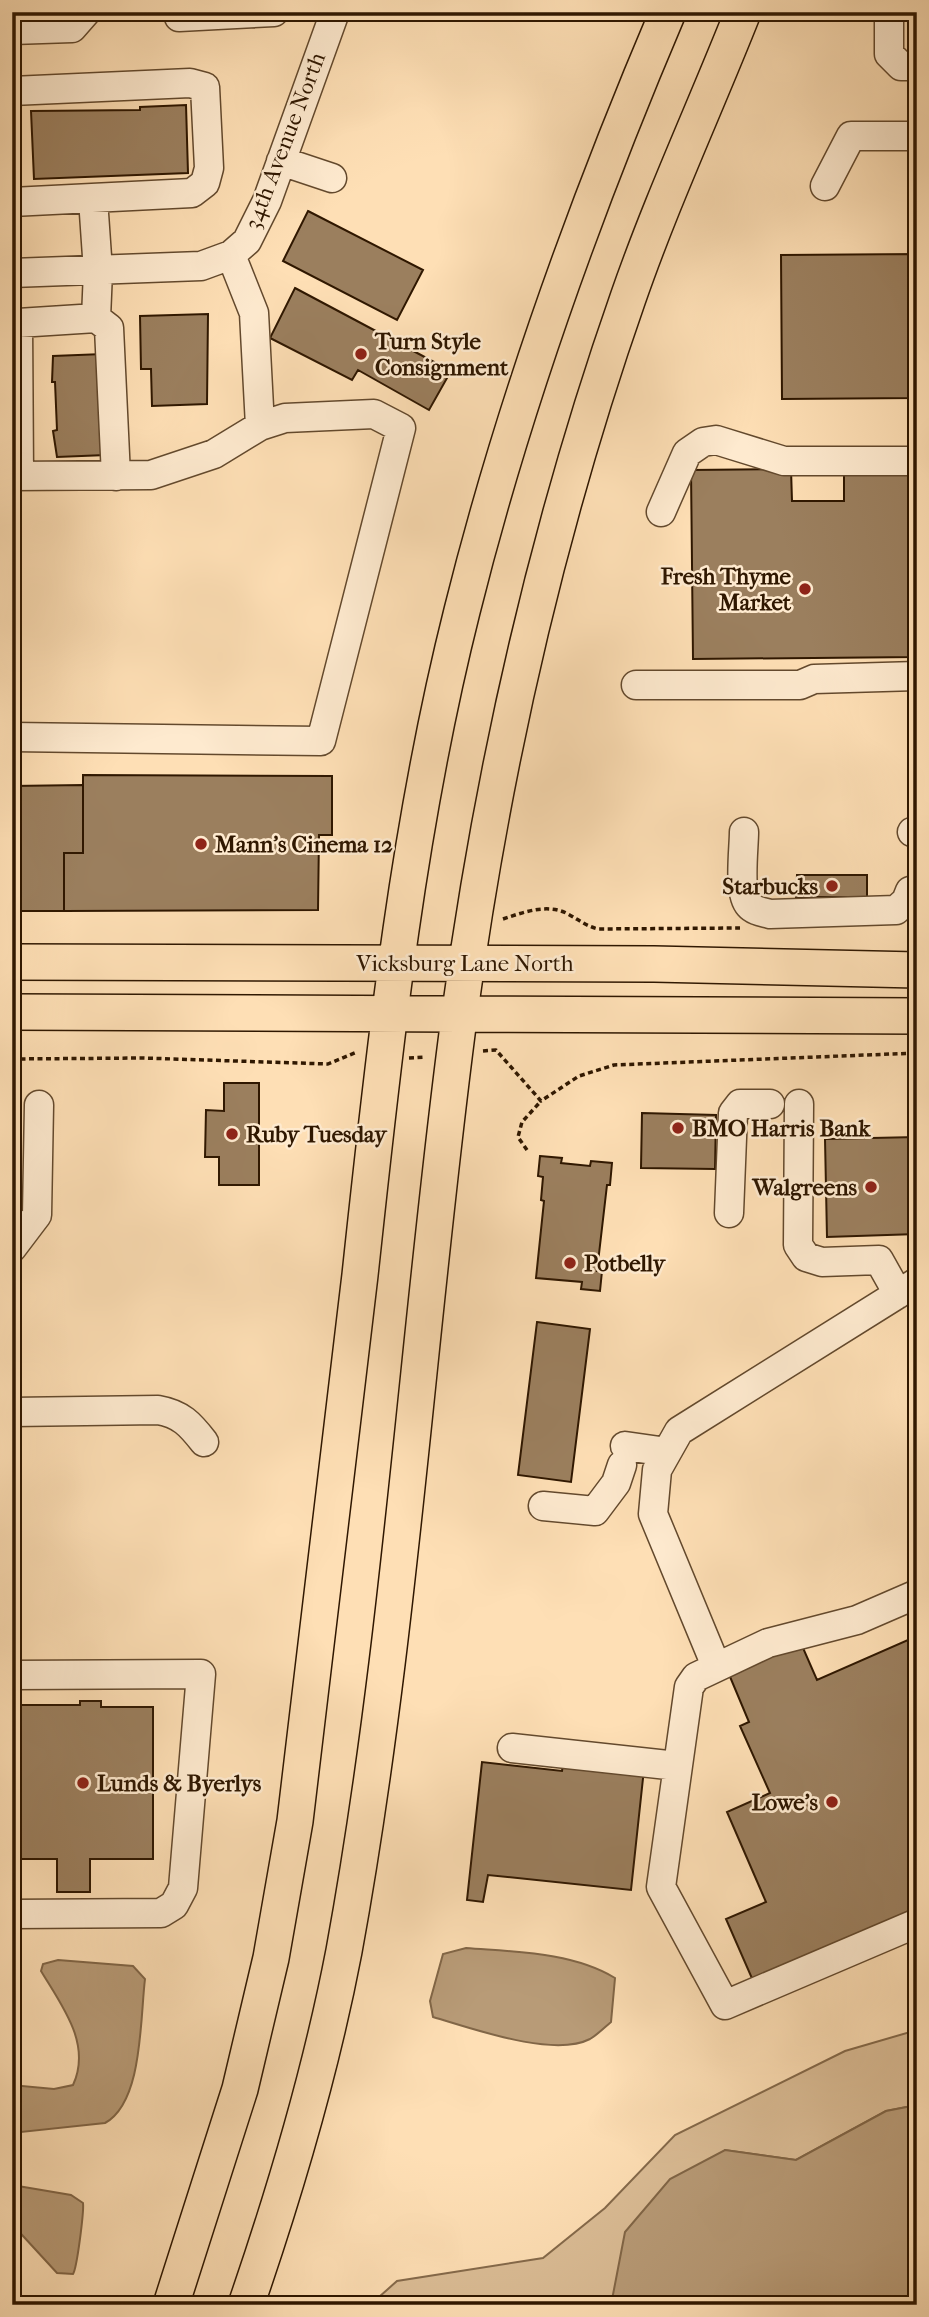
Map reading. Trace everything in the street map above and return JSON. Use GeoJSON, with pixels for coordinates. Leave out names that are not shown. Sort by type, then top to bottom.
{"type":"FeatureCollection","features":[{"type":"Feature","properties":{"kind":"main road"},"geometry":{"type":"LineString","coordinates":[[171,2305],[240,2089],[271,1958],[295,1821],[395,962],[422,797],[461,613],[510,437],[574,244],[616,133],[667,12]]}},
{"type":"Feature","properties":{"kind":"main road"},"geometry":{"type":"LineString","coordinates":[[246,2305],[274,2223],[311,2092],[343,1958],[366,1825],[390,1647],[460,1012],[499,771],[522,662],[576,458],[628,297],[688,139],[743,12]]}},
{"type":"Feature","properties":{"kind":"main road"},"geometry":{"type":"LineString","coordinates":[[726,55],[756,12]]}},
{"type":"Feature","properties":{"kind":"main road","name":"Vicksburg Lane North"},"geometry":{"type":"LineString","coordinates":[[12,962],[395,962],[917,970]]}},
{"type":"Feature","properties":{"kind":"main road"},"geometry":{"type":"LineString","coordinates":[[12,1013],[460,1012],[638,1016],[917,1016]]}},
{"type":"Feature","properties":{"kind":"street"},"geometry":{"type":"LineString","coordinates":[[12,30],[72,28],[86,12]]}},
{"type":"Feature","properties":{"kind":"street"},"geometry":{"type":"LineString","coordinates":[[179,14],[274,12]]}},
{"type":"Feature","properties":{"kind":"street","name":"34th Avenue North"},"geometry":{"type":"LineString","coordinates":[[12,274],[201,266],[231,255],[247,241],[258,221],[335,12]]}},
{"type":"Feature","properties":{"kind":"street"},"geometry":{"type":"LineString","coordinates":[[889,12],[889,54],[901,66],[917,66]]}},
{"type":"Feature","properties":{"kind":"street"},"geometry":{"type":"LineString","coordinates":[[12,91],[190,83],[205,87],[209,168],[205,183],[192,193],[12,202]]}},
{"type":"Feature","properties":{"kind":"street"},"geometry":{"type":"LineString","coordinates":[[825,186],[850,136],[917,135]]}},
{"type":"Feature","properties":{"kind":"street"},"geometry":{"type":"LineString","coordinates":[[281,161],[332,178]]}},
{"type":"Feature","properties":{"kind":"street"},"geometry":{"type":"LineString","coordinates":[[93,199],[98,271],[96,318]]}},
{"type":"Feature","properties":{"kind":"street"},"geometry":{"type":"LineString","coordinates":[[231,255],[254,313],[260,426]]}},
{"type":"Feature","properties":{"kind":"street"},"geometry":{"type":"LineString","coordinates":[[12,737],[321,741],[401,428],[374,414],[285,418],[260,426],[214,454],[151,475],[116,476],[16,476],[18,323],[96,318],[109,327],[116,476]]}},
{"type":"Feature","properties":{"kind":"street"},"geometry":{"type":"LineString","coordinates":[[661,512],[687,453],[703,442],[716,440],[784,461],[917,461]]}},
{"type":"Feature","properties":{"kind":"street"},"geometry":{"type":"LineString","coordinates":[[636,685],[800,684],[814,679],[917,676]]}},
{"type":"Feature","properties":{"kind":"street"},"geometry":{"type":"LineString","coordinates":[[744,832],[743,893],[749,905],[757,911],[770,914],[896,910],[906,901],[910,891]]}},
{"type":"Feature","properties":{"kind":"street"},"geometry":{"type":"LineString","coordinates":[[729,1213],[733,1113],[740,1104],[770,1104]]}},
{"type":"Feature","properties":{"kind":"street"},"geometry":{"type":"LineString","coordinates":[[716,1666],[653,1514],[657,1470],[679,1431],[907,1288],[879,1260],[822,1262],[806,1257],[798,1245],[799,1104]]}},
{"type":"Feature","properties":{"kind":"street"},"geometry":{"type":"LineString","coordinates":[[12,1248],[37,1216],[25,1178],[39,1105]]}},
{"type":"Feature","properties":{"kind":"street"},"geometry":{"type":"LineString","coordinates":[[12,1412],[158,1410],[174,1413],[190,1423],[204,1442]]}},
{"type":"Feature","properties":{"kind":"street"},"geometry":{"type":"LineString","coordinates":[[543,1506],[595,1511],[616,1483],[623,1455],[667,1452]]}},
{"type":"Feature","properties":{"kind":"street"},"geometry":{"type":"LineString","coordinates":[[917,1594],[857,1620],[768,1643],[696,1677],[688,1687],[661,1887],[725,2005],[917,1923]]}},
{"type":"Feature","properties":{"kind":"street"},"geometry":{"type":"LineString","coordinates":[[12,1675],[201,1674],[183,1888],[174,1905],[161,1913],[12,1914]]}},
{"type":"Feature","properties":{"kind":"street"},"geometry":{"type":"LineString","coordinates":[[512,1748],[677,1766]]}},
{"type":"Feature","properties":{"kind":"path"},"geometry":{"type":"LineString","coordinates":[[503,919],[531,909],[545,909],[566,913],[585,925],[598,929],[743,929]]}},
{"type":"Feature","properties":{"kind":"path"},"geometry":{"type":"LineString","coordinates":[[12,1059],[143,1058],[328,1064],[356,1052],[384,1051],[410,1058],[496,1050],[541,1101]]}},
{"type":"Feature","properties":{"kind":"path"},"geometry":{"type":"LineString","coordinates":[[527,1150],[520,1141],[520,1128],[541,1101],[579,1076],[614,1065],[917,1053]]}},
{"type":"Feature","properties":{"kind":"shaded area"},"geometry":{"type":"Polygon","coordinates":[[[466,1948],[562,1958],[598,1969],[615,1978],[611,2022],[590,2039],[574,2044],[555,2045],[490,2034],[433,2017],[430,2001],[443,1954],[466,1948]]]}},
{"type":"Feature","properties":{"kind":"shaded area"},"geometry":{"type":"Polygon","coordinates":[[[58,1960],[133,1966],[145,1979],[133,2079],[127,2097],[105,2123],[12,2133],[12,2085],[54,2089],[73,2085],[78,2070],[77,2040],[72,2026],[41,1971],[43,1964],[58,1960]]]}},
{"type":"Feature","properties":{"kind":"shaded area"},"geometry":{"type":"Polygon","coordinates":[[[917,2030],[917,2105],[886,2111],[796,2160],[725,2150],[610,2299],[611,2305],[370,2305],[397,2281],[543,2258],[605,2208],[675,2135],[845,2051],[917,2030]]]}},
{"type":"Feature","properties":{"kind":"shaded area"},"geometry":{"type":"Polygon","coordinates":[[[917,2105],[917,2305],[611,2305],[625,2232],[670,2179],[725,2150],[796,2160],[886,2111],[917,2105]]]}},
{"type":"Feature","properties":{"kind":"shaded area"},"geometry":{"type":"Polygon","coordinates":[[[12,2185],[71,2195],[83,2203],[80,2240],[73,2274],[57,2273],[12,2224],[12,2185]]]}},
{"type":"Feature","properties":{"kind":"building"},"geometry":{"type":"Polygon","coordinates":[[[909,12],[917,12],[917,46],[909,46],[909,12]]]}},
{"type":"Feature","properties":{"kind":"building"},"geometry":{"type":"Polygon","coordinates":[[[186,105],[188,173],[34,179],[31,111],[140,110],[140,107],[186,105]]]}},
{"type":"Feature","properties":{"kind":"building"},"geometry":{"type":"Polygon","coordinates":[[[308,211],[423,270],[397,320],[283,261],[308,211]]]}},
{"type":"Feature","properties":{"kind":"building"},"geometry":{"type":"Polygon","coordinates":[[[917,254],[917,398],[782,399],[781,255],[917,254]]]}},
{"type":"Feature","properties":{"kind":"building","name":"Turn Style Consignment"},"geometry":{"type":"Polygon","coordinates":[[[295,288],[451,371],[429,410],[358,370],[352,380],[270,338],[295,288]]]}},
{"type":"Feature","properties":{"kind":"building"},"geometry":{"type":"Polygon","coordinates":[[[208,314],[207,404],[152,406],[151,369],[141,369],[140,316],[208,314]]]}},
{"type":"Feature","properties":{"kind":"building"},"geometry":{"type":"Polygon","coordinates":[[[103,354],[106,455],[57,457],[53,431],[57,430],[55,382],[52,382],[53,356],[103,354]]]}},
{"type":"Feature","properties":{"kind":"building","name":"Fresh Thyme Market"},"geometry":{"type":"Polygon","coordinates":[[[791,469],[792,501],[844,501],[844,474],[917,473],[917,657],[693,659],[691,470],[791,469]]]}},
{"type":"Feature","properties":{"kind":"building","name":"Mann's Cinema 12"},"geometry":{"type":"Polygon","coordinates":[[[83,775],[332,776],[332,835],[319,835],[318,910],[64,911],[64,853],[83,853],[83,775]]]}},
{"type":"Feature","properties":{"kind":"building"},"geometry":{"type":"Polygon","coordinates":[[[83,785],[83,853],[64,853],[64,911],[15,911],[15,902],[12,902],[12,786],[83,785]]]}},
{"type":"Feature","properties":{"kind":"building","name":"Starbucks"},"geometry":{"type":"Polygon","coordinates":[[[797,875],[867,875],[867,897],[796,897],[797,875]]]}},
{"type":"Feature","properties":{"kind":"building","name":"Ruby Tuesday"},"geometry":{"type":"Polygon","coordinates":[[[224,1083],[259,1083],[259,1185],[219,1185],[219,1157],[205,1157],[206,1110],[224,1111],[224,1083]]]}},
{"type":"Feature","properties":{"kind":"building","name":"BMO Harris Bank"},"geometry":{"type":"Polygon","coordinates":[[[642,1113],[716,1115],[715,1169],[641,1168],[642,1113]]]}},
{"type":"Feature","properties":{"kind":"building","name":"Walgreens"},"geometry":{"type":"Polygon","coordinates":[[[917,1137],[917,1234],[827,1237],[825,1139],[917,1137]]]}},
{"type":"Feature","properties":{"kind":"building"},"geometry":{"type":"Polygon","coordinates":[[[540,1156],[562,1158],[561,1163],[590,1166],[591,1161],[612,1163],[597,1271],[602,1271],[600,1291],[581,1289],[582,1282],[536,1278],[544,1201],[541,1200],[543,1177],[538,1176],[540,1156]]]}},
{"type":"Feature","properties":{"kind":"building"},"geometry":{"type":"Polygon","coordinates":[[[537,1322],[590,1329],[571,1482],[518,1475],[537,1322]]]}},
{"type":"Feature","properties":{"kind":"building","name":"Lowe's"},"geometry":{"type":"Polygon","coordinates":[[[917,1636],[917,1911],[754,1983],[726,1919],[766,1902],[727,1812],[770,1793],[740,1726],[749,1722],[728,1672],[800,1641],[817,1680],[917,1636]]]}},
{"type":"Feature","properties":{"kind":"building","name":"Lunds & Byerlys"},"geometry":{"type":"Polygon","coordinates":[[[12,1701],[17,1701],[17,1705],[80,1705],[80,1701],[101,1701],[101,1707],[153,1707],[153,1859],[90,1859],[90,1892],[57,1892],[57,1859],[12,1859],[12,1701]]]}},
{"type":"Feature","properties":{"kind":"building"},"geometry":{"type":"Polygon","coordinates":[[[564,1760],[644,1769],[631,1890],[488,1875],[483,1902],[467,1900],[482,1762],[562,1771],[564,1760]]]}},
{"type":"Feature","properties":{"kind":"place","name":"Turn Style Consignment"},"geometry":{"type":"Point","coordinates":[361,354]}},
{"type":"Feature","properties":{"kind":"place","name":"Fresh Thyme Market"},"geometry":{"type":"Point","coordinates":[805,589]}},
{"type":"Feature","properties":{"kind":"place","name":"Mann's Cinema 12"},"geometry":{"type":"Point","coordinates":[201,844]}},
{"type":"Feature","properties":{"kind":"place","name":"Starbucks"},"geometry":{"type":"Point","coordinates":[832,886]}},
{"type":"Feature","properties":{"kind":"place","name":"BMO Harris Bank"},"geometry":{"type":"Point","coordinates":[678,1128]}},
{"type":"Feature","properties":{"kind":"place","name":"Ruby Tuesday"},"geometry":{"type":"Point","coordinates":[232,1134]}},
{"type":"Feature","properties":{"kind":"place","name":"Walgreens"},"geometry":{"type":"Point","coordinates":[871,1187]}},
{"type":"Feature","properties":{"kind":"place","name":"Potbelly"},"geometry":{"type":"Point","coordinates":[570,1263]}},
{"type":"Feature","properties":{"kind":"place","name":"Lunds & Byerlys"},"geometry":{"type":"Point","coordinates":[83,1783]}},
{"type":"Feature","properties":{"kind":"place","name":"Lowe's"},"geometry":{"type":"Point","coordinates":[832,1802]}}]}
